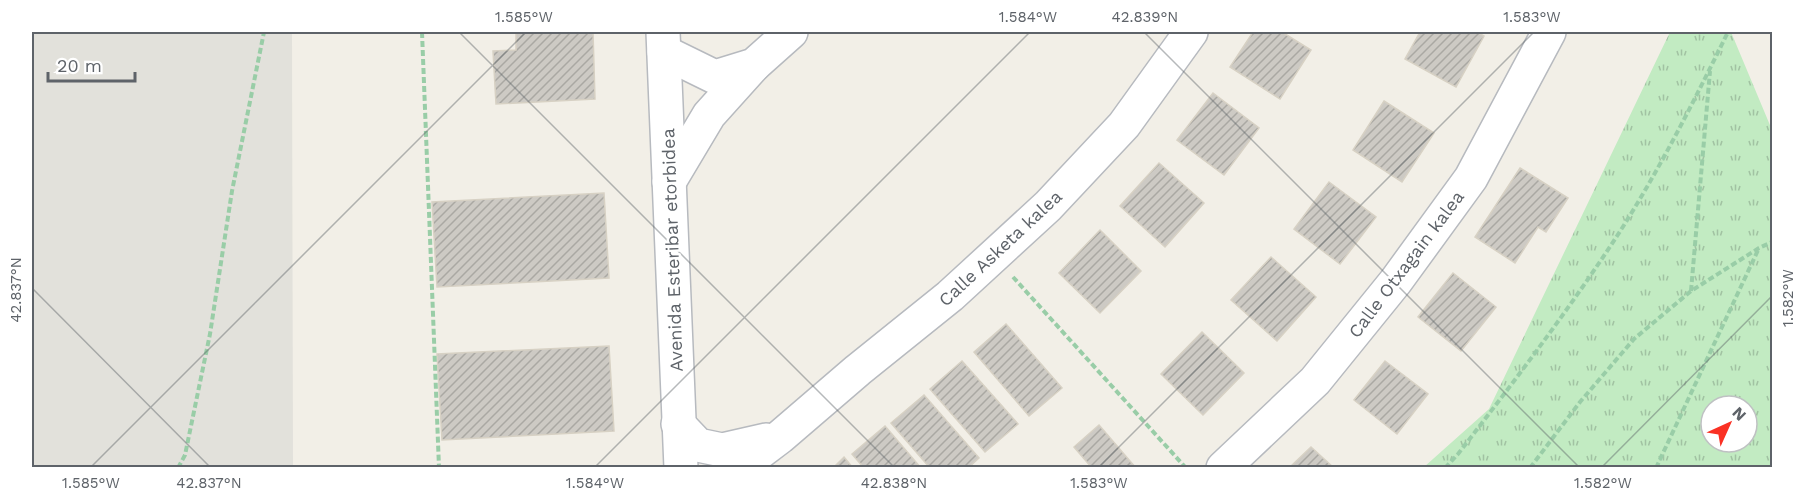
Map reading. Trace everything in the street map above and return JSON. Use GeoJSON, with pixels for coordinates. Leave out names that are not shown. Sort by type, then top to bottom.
{"type":"FeatureCollection","features":[{"type":"Feature","properties":{"kind":"street"},"geometry":{"type":"LineString","coordinates":[[669,182],[709,114],[754,65],[791,32]]}},
{"type":"Feature","properties":{"kind":"street","name":"Calle Asketa kalea"},"geometry":{"type":"LineString","coordinates":[[739,468],[780,437],[950,296],[1048,206],[1124,125],[1191,32]]}},
{"type":"Feature","properties":{"kind":"street","name":"Calle Otxagain kalea"},"geometry":{"type":"LineString","coordinates":[[1224,468],[1315,381],[1396,281],[1471,177],[1549,32]]}},
{"type":"Feature","properties":{"kind":"street"},"geometry":{"type":"LineString","coordinates":[[664,42],[715,77],[754,65]]}},
{"type":"Feature","properties":{"kind":"street","name":"Avenida Esteribar etorbidea"},"geometry":{"type":"LineString","coordinates":[[664,42],[681,468]]}},
{"type":"Feature","properties":{"kind":"street","name":"Calle Asketa kalea"},"geometry":{"type":"LineString","coordinates":[[678,424],[698,445],[722,450],[780,437]]}},
{"type":"Feature","properties":{"kind":"street","name":"Calle Asketa kalea"},"geometry":{"type":"LineString","coordinates":[[756,468],[780,437]]}},
{"type":"Feature","properties":{"kind":"path"},"geometry":{"type":"LineString","coordinates":[[178,468],[185,455],[210,334],[232,191],[264,32]]}},
{"type":"Feature","properties":{"kind":"path"},"geometry":{"type":"LineString","coordinates":[[422,32],[439,468]]}},
{"type":"Feature","properties":{"kind":"path"},"geometry":{"type":"LineString","coordinates":[[1445,468],[1532,359],[1617,235],[1684,121],[1728,32]]}},
{"type":"Feature","properties":{"kind":"path"},"geometry":{"type":"LineString","coordinates":[[1691,291],[1710,67]]}},
{"type":"Feature","properties":{"kind":"path"},"geometry":{"type":"LineString","coordinates":[[1530,468],[1580,402],[1634,339],[1691,291],[1759,248],[1773,242]]}},
{"type":"Feature","properties":{"kind":"path"},"geometry":{"type":"LineString","coordinates":[[1656,468],[1759,248]]}},
{"type":"Feature","properties":{"kind":"path"},"geometry":{"type":"LineString","coordinates":[[1019,284],[1186,468]]}},
{"type":"Feature","properties":{"kind":"shaded area"},"geometry":{"type":"Polygon","coordinates":[[[32,32],[292,32],[293,467],[32,467],[32,32]]]}},
{"type":"Feature","properties":{"kind":"green space"},"geometry":{"type":"Polygon","coordinates":[[[1670,32],[1731,32],[1772,130],[1772,467],[1424,467],[1489,409],[1670,32]]]}},
{"type":"Feature","properties":{"kind":"building"},"geometry":{"type":"Polygon","coordinates":[[[516,32],[593,32],[595,99],[496,104],[493,51],[516,50],[516,32]]]}},
{"type":"Feature","properties":{"kind":"building"},"geometry":{"type":"Polygon","coordinates":[[[1253,32],[1282,32],[1311,50],[1280,99],[1230,67],[1253,32]]]}},
{"type":"Feature","properties":{"kind":"building"},"geometry":{"type":"Polygon","coordinates":[[[1420,32],[1477,32],[1484,36],[1456,87],[1405,59],[1420,32]]]}},
{"type":"Feature","properties":{"kind":"building"},"geometry":{"type":"Polygon","coordinates":[[[1213,93],[1259,128],[1224,175],[1177,140],[1213,93]]]}},
{"type":"Feature","properties":{"kind":"building"},"geometry":{"type":"Polygon","coordinates":[[[1384,101],[1434,133],[1402,182],[1353,150],[1384,101]]]}},
{"type":"Feature","properties":{"kind":"building"},"geometry":{"type":"Polygon","coordinates":[[[1159,163],[1204,203],[1165,247],[1120,206],[1159,163]]]}},
{"type":"Feature","properties":{"kind":"building"},"geometry":{"type":"Polygon","coordinates":[[[1520,168],[1568,198],[1546,232],[1538,227],[1515,263],[1475,237],[1520,168]]]}},
{"type":"Feature","properties":{"kind":"building"},"geometry":{"type":"Polygon","coordinates":[[[1329,182],[1376,217],[1340,264],[1294,229],[1329,182]]]}},
{"type":"Feature","properties":{"kind":"building"},"geometry":{"type":"Polygon","coordinates":[[[604,193],[609,278],[437,287],[432,202],[604,193]]]}},
{"type":"Feature","properties":{"kind":"building"},"geometry":{"type":"Polygon","coordinates":[[[1100,230],[1141,271],[1100,313],[1059,273],[1100,230]]]}},
{"type":"Feature","properties":{"kind":"building"},"geometry":{"type":"Polygon","coordinates":[[[1271,257],[1316,297],[1277,341],[1231,300],[1271,257]]]}},
{"type":"Feature","properties":{"kind":"building"},"geometry":{"type":"Polygon","coordinates":[[[1453,273],[1496,307],[1461,351],[1418,317],[1453,273]]]}},
{"type":"Feature","properties":{"kind":"building"},"geometry":{"type":"Polygon","coordinates":[[[1006,324],[1062,388],[1029,416],[974,352],[1006,324]]]}},
{"type":"Feature","properties":{"kind":"building"},"geometry":{"type":"Polygon","coordinates":[[[1202,332],[1244,373],[1203,415],[1161,374],[1202,332]]]}},
{"type":"Feature","properties":{"kind":"building"},"geometry":{"type":"Polygon","coordinates":[[[609,346],[614,431],[442,440],[437,354],[609,346]]]}},
{"type":"Feature","properties":{"kind":"building"},"geometry":{"type":"Polygon","coordinates":[[[962,361],[1018,424],[985,452],[930,389],[962,361]]]}},
{"type":"Feature","properties":{"kind":"building"},"geometry":{"type":"Polygon","coordinates":[[[1385,361],[1428,394],[1397,434],[1354,400],[1385,361]]]}},
{"type":"Feature","properties":{"kind":"building"},"geometry":{"type":"Polygon","coordinates":[[[924,395],[979,458],[968,468],[930,468],[891,423],[924,395]]]}},
{"type":"Feature","properties":{"kind":"building"},"geometry":{"type":"Polygon","coordinates":[[[1099,425],[1136,468],[1092,468],[1074,447],[1099,425]]]}},
{"type":"Feature","properties":{"kind":"building"},"geometry":{"type":"Polygon","coordinates":[[[885,426],[921,468],[864,468],[852,454],[885,426]]]}},
{"type":"Feature","properties":{"kind":"building"},"geometry":{"type":"Polygon","coordinates":[[[1311,447],[1334,468],[1289,468],[1311,447]]]}},
{"type":"Feature","properties":{"kind":"building"},"geometry":{"type":"Polygon","coordinates":[[[844,457],[853,468],[833,468],[844,457]]]}}]}
